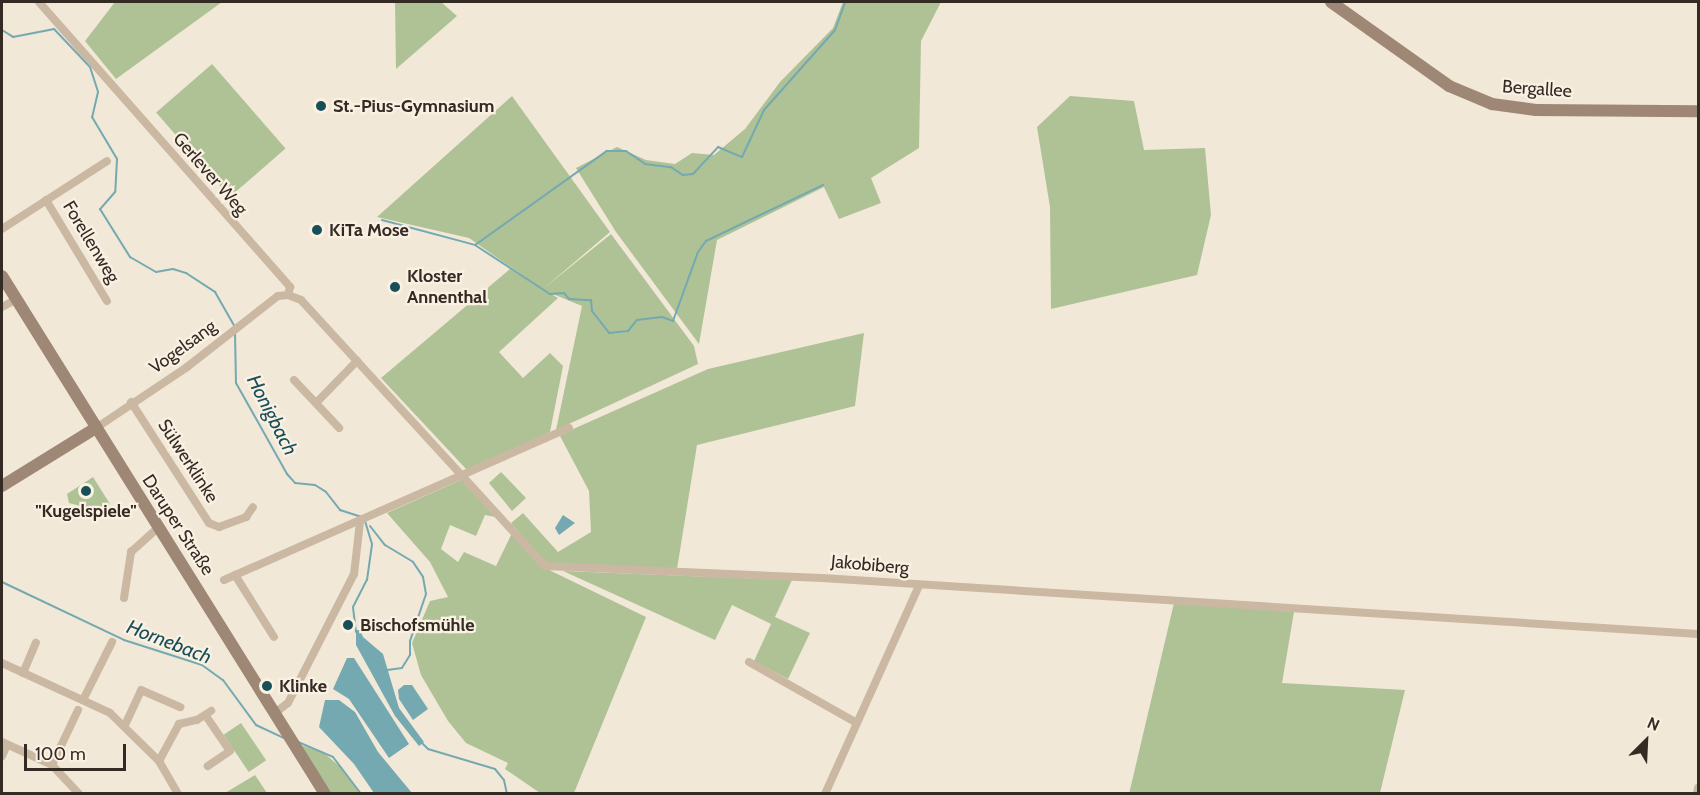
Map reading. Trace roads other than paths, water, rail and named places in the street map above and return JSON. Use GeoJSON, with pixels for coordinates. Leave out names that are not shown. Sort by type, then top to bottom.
{"type":"FeatureCollection","features":[{"type":"Feature","properties":{"kind":"street","name":"Gerlever Weg"},"geometry":{"type":"LineString","coordinates":[[39,2],[290,287],[288,295],[301,300],[545,566]]}},
{"type":"Feature","properties":{"kind":"street","name":"Bergallee"},"geometry":{"type":"LineString","coordinates":[[1331,2],[1436,78],[1475,99],[1522,109],[1698,111]]}},
{"type":"Feature","properties":{"kind":"street","name":"Forellenweg"},"geometry":{"type":"LineString","coordinates":[[2,229],[107,160]]}},
{"type":"Feature","properties":{"kind":"street","name":"Forellenweg"},"geometry":{"type":"LineString","coordinates":[[46,200],[107,301]]}},
{"type":"Feature","properties":{"kind":"street","name":"Daruper Straße"},"geometry":{"type":"LineString","coordinates":[[2,276],[325,794]]}},
{"type":"Feature","properties":{"kind":"street","name":"Vogelsang"},"geometry":{"type":"LineString","coordinates":[[96,428],[235,330],[278,296],[288,295]]}},
{"type":"Feature","properties":{"kind":"street"},"geometry":{"type":"LineString","coordinates":[[2,307],[15,300]]}},
{"type":"Feature","properties":{"kind":"street"},"geometry":{"type":"LineString","coordinates":[[316,403],[357,361]]}},
{"type":"Feature","properties":{"kind":"street"},"geometry":{"type":"LineString","coordinates":[[294,380],[339,428]]}},
{"type":"Feature","properties":{"kind":"street","name":"Sülwerklinke"},"geometry":{"type":"LineString","coordinates":[[131,402],[209,523],[219,526],[246,517],[253,507]]}},
{"type":"Feature","properties":{"kind":"street"},"geometry":{"type":"LineString","coordinates":[[2,486],[96,428]]}},
{"type":"Feature","properties":{"kind":"street"},"geometry":{"type":"LineString","coordinates":[[224,580],[464,477],[569,428]]}},
{"type":"Feature","properties":{"kind":"street"},"geometry":{"type":"LineString","coordinates":[[275,713],[288,703],[354,574],[364,520]]}},
{"type":"Feature","properties":{"kind":"street"},"geometry":{"type":"LineString","coordinates":[[124,598],[131,552],[158,528]]}},
{"type":"Feature","properties":{"kind":"street","name":"Jakobiberg"},"geometry":{"type":"LineString","coordinates":[[545,566],[919,586],[825,794]]}},
{"type":"Feature","properties":{"kind":"street"},"geometry":{"type":"LineString","coordinates":[[236,575],[274,637]]}},
{"type":"Feature","properties":{"kind":"street"},"geometry":{"type":"LineString","coordinates":[[919,586],[1698,634]]}},
{"type":"Feature","properties":{"kind":"street"},"geometry":{"type":"LineString","coordinates":[[83,700],[112,642]]}},
{"type":"Feature","properties":{"kind":"street"},"geometry":{"type":"LineString","coordinates":[[23,673],[36,643]]}},
{"type":"Feature","properties":{"kind":"street"},"geometry":{"type":"LineString","coordinates":[[749,662],[857,723]]}},
{"type":"Feature","properties":{"kind":"street"},"geometry":{"type":"LineString","coordinates":[[2,663],[83,700],[125,725],[159,761],[178,794]]}},
{"type":"Feature","properties":{"kind":"street"},"geometry":{"type":"LineString","coordinates":[[125,725],[141,690],[180,708]]}},
{"type":"Feature","properties":{"kind":"street"},"geometry":{"type":"LineString","coordinates":[[52,765],[78,710]]}},
{"type":"Feature","properties":{"kind":"street"},"geometry":{"type":"LineString","coordinates":[[159,761],[179,724],[209,713],[230,751],[208,766]]}},
{"type":"Feature","properties":{"kind":"street"},"geometry":{"type":"LineString","coordinates":[[2,756],[4,744],[52,765],[79,794]]}},
{"type":"Feature","properties":{"kind":"street"},"geometry":{"type":"LineString","coordinates":[[1697,794],[1698,788]]}},
{"type":"Feature","properties":{"kind":"water"},"geometry":{"type":"Polygon","coordinates":[[[563,515],[575,523],[559,535],[555,528],[563,515]]]}},
{"type":"Feature","properties":{"kind":"water"},"geometry":{"type":"Polygon","coordinates":[[[356,630],[360,630],[363,637],[383,654],[399,708],[424,742],[419,746],[395,716],[356,645],[356,630]]]}},
{"type":"Feature","properties":{"kind":"water"},"geometry":{"type":"Polygon","coordinates":[[[347,658],[354,658],[409,744],[389,758],[349,699],[333,689],[347,658]]]}},
{"type":"Feature","properties":{"kind":"water"},"geometry":{"type":"Polygon","coordinates":[[[404,685],[412,685],[428,709],[413,720],[399,699],[398,690],[404,685]]]}},
{"type":"Feature","properties":{"kind":"water"},"geometry":{"type":"Polygon","coordinates":[[[325,700],[339,700],[355,712],[378,752],[412,793],[374,793],[354,764],[319,727],[325,700]]]}},
{"type":"Feature","properties":{"kind":"waterway"},"geometry":{"type":"LineString","coordinates":[[382,220],[475,245],[607,151],[626,151],[645,164],[671,167],[683,175],[693,174],[718,147],[742,157],[764,110],[835,30],[845,2]]}},
{"type":"Feature","properties":{"kind":"waterway","name":"Honigbach"},"geometry":{"type":"LineString","coordinates":[[2,30],[13,37],[54,29],[90,67],[98,92],[92,117],[117,159],[115,192],[100,209],[130,257],[156,272],[173,269],[186,273],[215,292],[235,327]]}},
{"type":"Feature","properties":{"kind":"waterway"},"geometry":{"type":"LineString","coordinates":[[475,245],[550,294],[564,293],[569,299],[591,300],[592,311],[609,333],[628,331],[637,320],[662,317],[673,321],[698,252],[706,241],[823,185]]}},
{"type":"Feature","properties":{"kind":"waterway","name":"Honigbach"},"geometry":{"type":"LineString","coordinates":[[235,332],[236,383],[287,474],[295,483],[315,485],[326,492],[340,510],[361,517]]}},
{"type":"Feature","properties":{"kind":"waterway","name":"Honigbach"},"geometry":{"type":"LineString","coordinates":[[356,632],[353,607],[367,580],[372,544],[365,521]]}},
{"type":"Feature","properties":{"kind":"waterway","name":"Honigbach"},"geometry":{"type":"LineString","coordinates":[[370,526],[385,545],[413,562],[423,577],[426,594],[410,641],[410,655],[402,668],[387,670]]}},
{"type":"Feature","properties":{"kind":"waterway","name":"Hornebach"},"geometry":{"type":"LineString","coordinates":[[2,582],[124,640],[202,665],[223,680],[256,725],[284,738]]}},
{"type":"Feature","properties":{"kind":"waterway","name":"Hornebach"},"geometry":{"type":"LineString","coordinates":[[298,742],[333,757],[361,794]]}},
{"type":"Feature","properties":{"kind":"waterway","name":"Honigbach"},"geometry":{"type":"LineString","coordinates":[[421,742],[428,749],[495,769],[504,780],[507,794]]}},
{"type":"Feature","properties":{"kind":"place","name":"St.-Pius-Gymnasium"},"geometry":{"type":"Point","coordinates":[321,106]}},
{"type":"Feature","properties":{"kind":"place","name":"KiTa Mose"},"geometry":{"type":"Point","coordinates":[317,230]}},
{"type":"Feature","properties":{"kind":"place","name":"Kloster Annenthal"},"geometry":{"type":"Point","coordinates":[395,287]}},
{"type":"Feature","properties":{"kind":"place","name":"\"Kugelspiele\""},"geometry":{"type":"Point","coordinates":[86,491]}},
{"type":"Feature","properties":{"kind":"place","name":"Bischofsmühle"},"geometry":{"type":"Point","coordinates":[348,625]}},
{"type":"Feature","properties":{"kind":"place","name":"Klinke"},"geometry":{"type":"Point","coordinates":[267,686]}}]}
